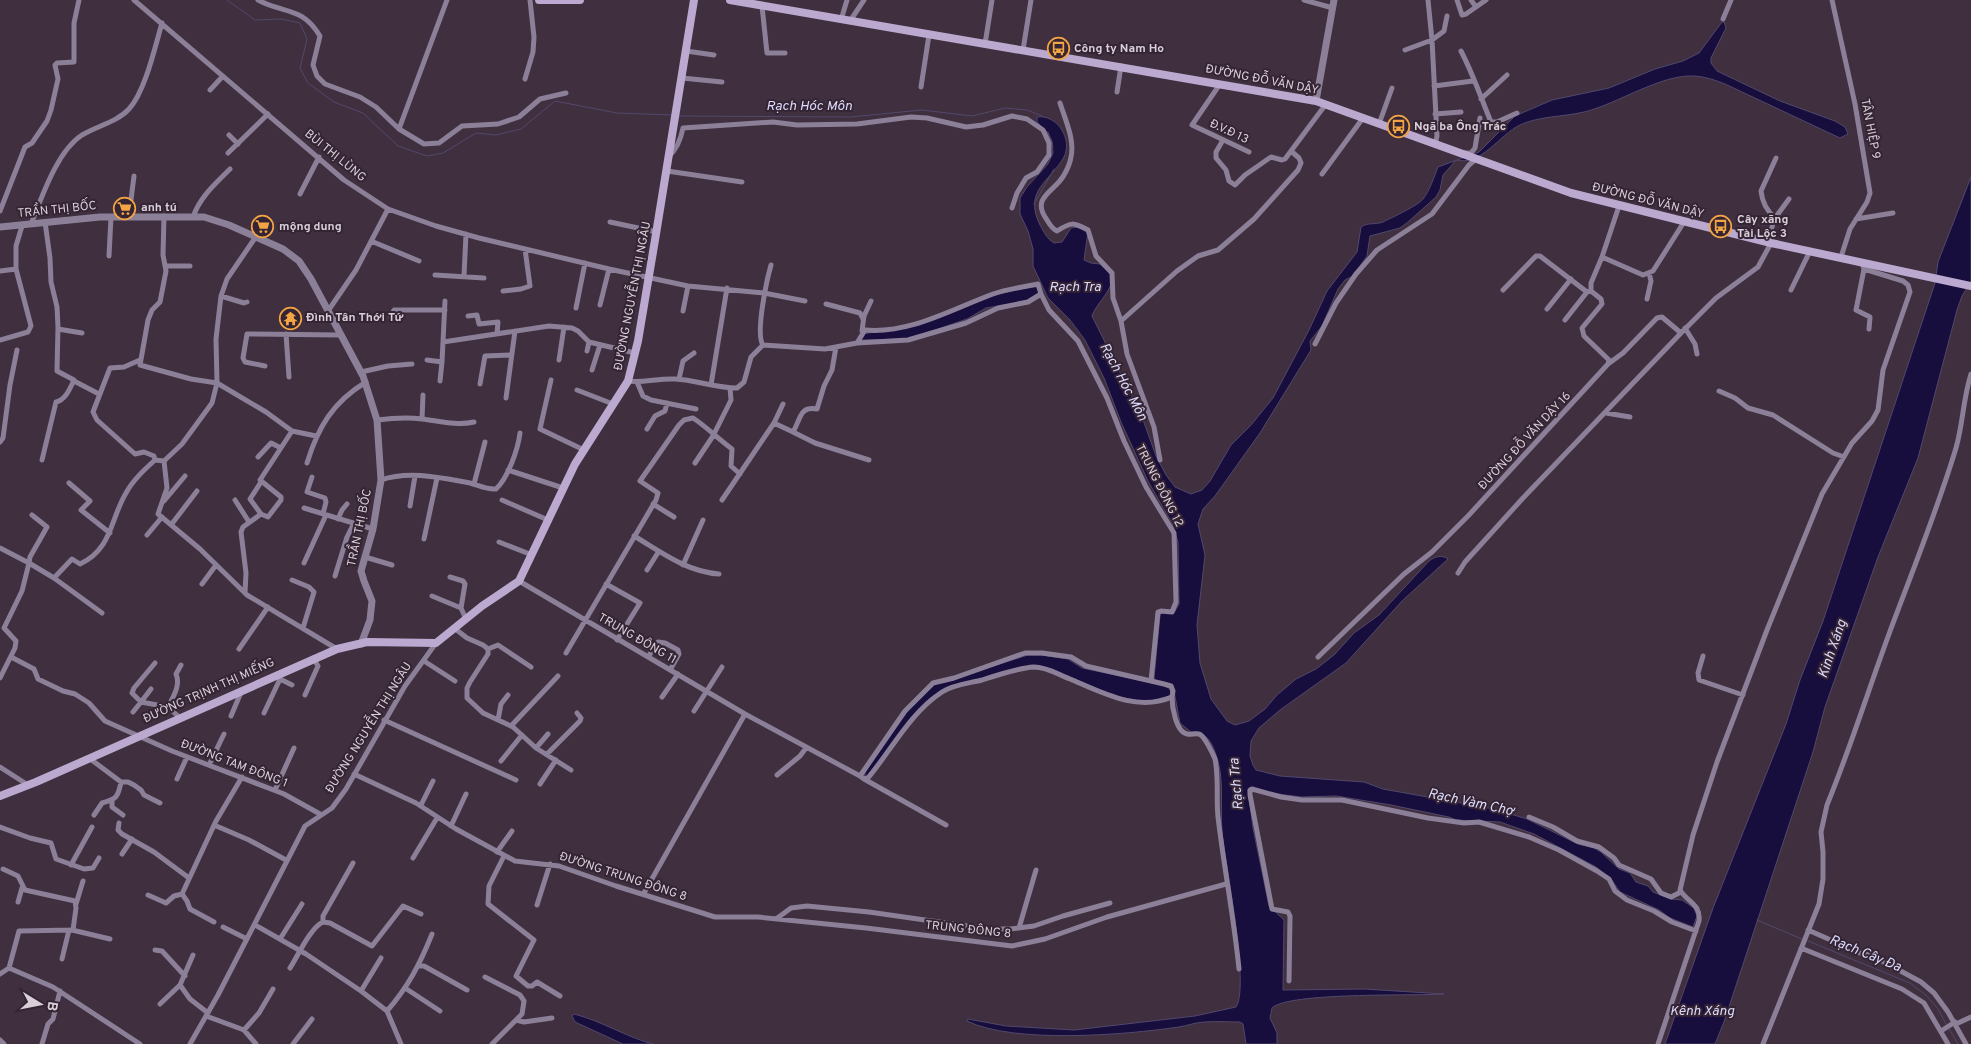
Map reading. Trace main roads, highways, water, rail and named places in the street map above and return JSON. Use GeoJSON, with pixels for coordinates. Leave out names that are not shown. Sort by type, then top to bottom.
{"type":"FeatureCollection","features":[{"type":"Feature","properties":{"kind":"main road"},"geometry":{"type":"LineString","coordinates":[[539,0],[580,0]]}},
{"type":"Feature","properties":{"kind":"main road","name":"ĐƯỜNG NGUYỄN THỊ NGÂU"},"geometry":{"type":"LineString","coordinates":[[436,643],[482,606],[519,581],[563,488],[584,450],[628,381],[635,353],[657,232],[694,0]]}},
{"type":"Feature","properties":{"kind":"main road","name":"ĐƯỜNG ĐỖ VĂN DẬY"},"geometry":{"type":"LineString","coordinates":[[730,0],[1316,101],[1571,193],[1684,222],[1841,257],[1863,265],[1971,286]]}},
{"type":"Feature","properties":{"kind":"main road","name":"ĐƯỜNG TRỊNH THỊ MIẾNG"},"geometry":{"type":"LineString","coordinates":[[0,796],[179,717],[277,677],[313,658],[336,649],[361,644],[388,642],[436,643]]}},
{"type":"Feature","properties":{"kind":"water"},"geometry":{"type":"Polygon","coordinates":[[[1722,22],[1724,22],[1726,28],[1711,58],[1711,63],[1717,71],[1780,101],[1835,121],[1845,127],[1848,134],[1840,138],[1718,81],[1695,76],[1653,84],[1611,103],[1584,112],[1527,122],[1512,130],[1482,154],[1465,161],[1457,160],[1479,152],[1515,116],[1552,100],[1609,88],[1655,69],[1683,61],[1699,53],[1722,22]]]}},
{"type":"Feature","properties":{"kind":"water","name":"Rạch Tra"},"geometry":{"type":"Polygon","coordinates":[[[1037,117],[1051,119],[1057,124],[1065,136],[1066,143],[1064,157],[1040,187],[1036,195],[1036,213],[1040,225],[1054,243],[1062,242],[1071,228],[1078,227],[1088,232],[1084,260],[1100,264],[1109,273],[1112,280],[1108,291],[1092,316],[1142,417],[1156,456],[1166,475],[1175,487],[1191,494],[1202,490],[1210,481],[1231,445],[1251,425],[1273,398],[1309,330],[1327,291],[1357,252],[1361,227],[1383,222],[1416,205],[1428,192],[1438,167],[1455,161],[1443,175],[1440,190],[1436,197],[1408,222],[1400,228],[1370,236],[1367,256],[1353,276],[1345,280],[1338,289],[1322,326],[1310,341],[1311,350],[1260,433],[1215,496],[1203,509],[1198,524],[1205,555],[1197,625],[1200,663],[1211,699],[1227,721],[1235,725],[1249,721],[1265,709],[1277,695],[1296,679],[1316,669],[1334,655],[1354,633],[1379,615],[1429,561],[1438,557],[1445,557],[1448,559],[1402,601],[1346,663],[1280,710],[1259,728],[1251,741],[1250,756],[1256,770],[1280,776],[1364,782],[1383,789],[1494,809],[1527,819],[1578,844],[1601,852],[1619,869],[1630,873],[1636,882],[1648,886],[1653,892],[1671,899],[1682,900],[1694,908],[1697,916],[1693,927],[1670,918],[1659,910],[1620,892],[1611,879],[1596,867],[1534,834],[1500,822],[1456,820],[1391,805],[1336,796],[1301,797],[1248,790],[1253,828],[1269,906],[1284,920],[1283,990],[1364,989],[1444,994],[1326,997],[1283,1003],[1272,1008],[1270,1018],[1277,1033],[1277,1044],[1246,1044],[1243,1024],[1240,1022],[1202,1022],[1130,1033],[1070,1036],[1012,1033],[987,1028],[967,1021],[968,1019],[1006,1026],[1074,1030],[1195,1016],[1236,1007],[1240,995],[1239,951],[1222,832],[1221,781],[1218,761],[1206,737],[1200,733],[1191,732],[1180,723],[1173,686],[1154,678],[1160,615],[1162,612],[1174,613],[1179,604],[1178,542],[1172,523],[1148,481],[1121,422],[1104,378],[1085,340],[1070,320],[1048,298],[1033,266],[1033,249],[1028,231],[1020,214],[1020,198],[1027,187],[1048,164],[1053,153],[1052,141],[1048,133],[1037,122],[1037,117]]]}},
{"type":"Feature","properties":{"kind":"water","name":"Kênh Xáng"},"geometry":{"type":"Polygon","coordinates":[[[1971,177],[1971,281],[1962,296],[1957,310],[1918,458],[1878,557],[1825,707],[1813,752],[1724,1022],[1715,1044],[1665,1044],[1713,908],[1786,724],[1800,680],[1823,621],[1935,283],[1938,262],[1971,177]]]}},
{"type":"Feature","properties":{"kind":"water"},"geometry":{"type":"Polygon","coordinates":[[[1034,286],[1038,287],[1041,293],[1030,301],[986,308],[967,319],[909,339],[861,340],[863,334],[925,323],[994,295],[1034,286]]]}},
{"type":"Feature","properties":{"kind":"water"},"geometry":{"type":"Polygon","coordinates":[[[1028,655],[1068,659],[1082,668],[1163,685],[1170,689],[1171,694],[1146,702],[1114,696],[1052,669],[1039,666],[961,684],[930,698],[867,776],[865,776],[865,771],[906,712],[935,684],[1028,655]]]}},
{"type":"Feature","properties":{"kind":"water"},"geometry":{"type":"Polygon","coordinates":[[[574,1014],[653,1044],[623,1044],[575,1022],[572,1016],[574,1014]]]}},
{"type":"Feature","properties":{"kind":"waterway","name":"Rạch Hóc Môn"},"geometry":{"type":"LineString","coordinates":[[227,0],[255,20],[281,19],[300,23],[307,39],[300,68],[308,83],[334,102],[363,113],[398,146],[427,156],[443,153],[476,133],[496,135],[521,129],[555,101],[617,113],[673,115]]}},
{"type":"Feature","properties":{"kind":"waterway","name":"Rạch Hóc Môn"},"geometry":{"type":"LineString","coordinates":[[679,116],[850,117],[922,110],[972,116],[1005,108],[1027,110],[1042,116]]}},
{"type":"Feature","properties":{"kind":"waterway","name":"Rạch Hóc Môn"},"geometry":{"type":"LineString","coordinates":[[1048,132],[1053,147]]}},
{"type":"Feature","properties":{"kind":"waterway","name":"Rạch Hóc Môn"},"geometry":{"type":"LineString","coordinates":[[1034,204],[1054,169]]}},
{"type":"Feature","properties":{"kind":"waterway","name":"Rạch Cây Đa"},"geometry":{"type":"LineString","coordinates":[[1757,920],[1804,940]]}},
{"type":"Feature","properties":{"kind":"waterway","name":"Rạch Cây Đa"},"geometry":{"type":"LineString","coordinates":[[1808,941],[1910,983],[1926,995],[1938,1009],[1946,1024]]}},
{"type":"Feature","properties":{"kind":"waterway","name":"Rạch Cây Đa"},"geometry":{"type":"LineString","coordinates":[[1948,1027],[1958,1044]]}},
{"type":"Feature","properties":{"kind":"place","name":"Công ty Nam Ho"},"geometry":{"type":"Point","coordinates":[1058,49]}},
{"type":"Feature","properties":{"kind":"place","name":"Ngã ba Ông Trác"},"geometry":{"type":"Point","coordinates":[1398,127]}},
{"type":"Feature","properties":{"kind":"place","name":"anh tú"},"geometry":{"type":"Point","coordinates":[125,208]}},
{"type":"Feature","properties":{"kind":"place","name":"mộng dung"},"geometry":{"type":"Point","coordinates":[263,227]}},
{"type":"Feature","properties":{"kind":"place","name":"Cây xăng Tài Lộc 3"},"geometry":{"type":"Point","coordinates":[1721,227]}},
{"type":"Feature","properties":{"kind":"place","name":"Đình Tân Thới Tứ"},"geometry":{"type":"Point","coordinates":[290,318]}},
{"type":"Feature","properties":{"kind":"water label","name":"Kinh Xáng"},"geometry":{"type":"Point","coordinates":[1833,649]}},
{"type":"Feature","properties":{"kind":"water label","name":"Rạch Vàm Chợ"},"geometry":{"type":"Point","coordinates":[1471,803]}}]}
